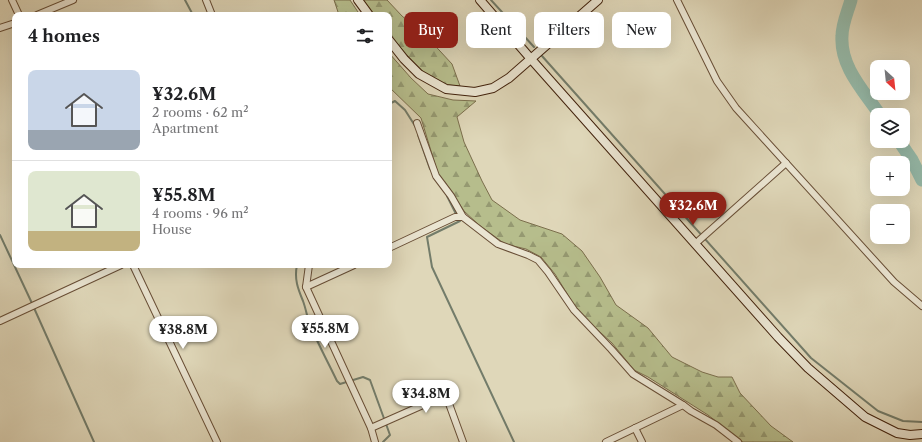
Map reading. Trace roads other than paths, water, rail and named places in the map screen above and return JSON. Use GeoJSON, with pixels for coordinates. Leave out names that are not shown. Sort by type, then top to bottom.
{"type":"FeatureCollection","features":[{"type":"Feature","properties":{"kind":"street"},"geometry":{"type":"LineString","coordinates":[[12,0],[18,12]]}},
{"type":"Feature","properties":{"kind":"street"},"geometry":{"type":"LineString","coordinates":[[44,12],[73,0]]}},
{"type":"Feature","properties":{"kind":"street"},"geometry":{"type":"LineString","coordinates":[[206,0],[211,12]]}},
{"type":"Feature","properties":{"kind":"street"},"geometry":{"type":"LineString","coordinates":[[358,0],[367,12]]}},
{"type":"Feature","properties":{"kind":"street"},"geometry":{"type":"LineString","coordinates":[[480,0],[695,244],[803,363],[865,417],[896,433],[910,435],[922,434]]}},
{"type":"Feature","properties":{"kind":"street"},"geometry":{"type":"LineString","coordinates":[[392,44],[419,74],[446,89],[475,92],[493,88],[509,78],[597,0]]}},
{"type":"Feature","properties":{"kind":"street"},"geometry":{"type":"LineString","coordinates":[[677,0],[717,81],[736,108],[894,282],[922,306]]}},
{"type":"Feature","properties":{"kind":"street"},"geometry":{"type":"LineString","coordinates":[[0,28],[12,24]]}},
{"type":"Feature","properties":{"kind":"street"},"geometry":{"type":"LineString","coordinates":[[416,124],[436,176],[451,196],[463,216],[498,244],[538,260],[574,310],[611,349],[632,374],[716,425],[738,442]]}},
{"type":"Feature","properties":{"kind":"street"},"geometry":{"type":"LineString","coordinates":[[695,244],[786,163]]}},
{"type":"Feature","properties":{"kind":"street"},"geometry":{"type":"LineString","coordinates":[[392,247],[455,217],[463,216]]}},
{"type":"Feature","properties":{"kind":"street"},"geometry":{"type":"LineString","coordinates":[[0,321],[115,268]]}},
{"type":"Feature","properties":{"kind":"street"},"geometry":{"type":"LineString","coordinates":[[134,268],[217,442]]}},
{"type":"Feature","properties":{"kind":"street"},"geometry":{"type":"LineString","coordinates":[[308,268],[306,287],[371,428],[375,442]]}},
{"type":"Feature","properties":{"kind":"street"},"geometry":{"type":"LineString","coordinates":[[306,287],[347,268]]}},
{"type":"Feature","properties":{"kind":"street"},"geometry":{"type":"LineString","coordinates":[[371,428],[441,397],[448,401],[463,442]]}},
{"type":"Feature","properties":{"kind":"street"},"geometry":{"type":"LineString","coordinates":[[606,442],[683,405]]}},
{"type":"Feature","properties":{"kind":"street"},"geometry":{"type":"LineString","coordinates":[[635,428],[642,442]]}},
{"type":"Feature","properties":{"kind":"waterway"},"geometry":{"type":"LineString","coordinates":[[185,0],[191,12]]}},
{"type":"Feature","properties":{"kind":"waterway"},"geometry":{"type":"LineString","coordinates":[[491,0],[534,47]]}},
{"type":"Feature","properties":{"kind":"waterway"},"geometry":{"type":"LineString","coordinates":[[851,0],[842,31],[842,47],[854,78],[875,108]]}},
{"type":"Feature","properties":{"kind":"waterway"},"geometry":{"type":"LineString","coordinates":[[542,56],[811,358],[878,411],[903,421],[922,422]]}},
{"type":"Feature","properties":{"kind":"waterway"},"geometry":{"type":"LineString","coordinates":[[392,102],[395,101],[405,110],[417,129]]}},
{"type":"Feature","properties":{"kind":"waterway"},"geometry":{"type":"LineString","coordinates":[[418,135],[430,169]]}},
{"type":"Feature","properties":{"kind":"waterway"},"geometry":{"type":"LineString","coordinates":[[904,148],[912,160],[922,180]]}},
{"type":"Feature","properties":{"kind":"waterway"},"geometry":{"type":"LineString","coordinates":[[447,196],[456,214]]}},
{"type":"Feature","properties":{"kind":"waterway"},"geometry":{"type":"LineString","coordinates":[[460,221],[427,237],[432,267],[514,442]]}},
{"type":"Feature","properties":{"kind":"waterway"},"geometry":{"type":"LineString","coordinates":[[0,235],[12,261]]}},
{"type":"Feature","properties":{"kind":"waterway"},"geometry":{"type":"LineString","coordinates":[[15,268],[94,442]]}},
{"type":"Feature","properties":{"kind":"waterway"},"geometry":{"type":"LineString","coordinates":[[297,268],[297,284],[309,322],[337,381],[340,384],[363,377],[370,380],[390,435],[383,442]]}}]}
